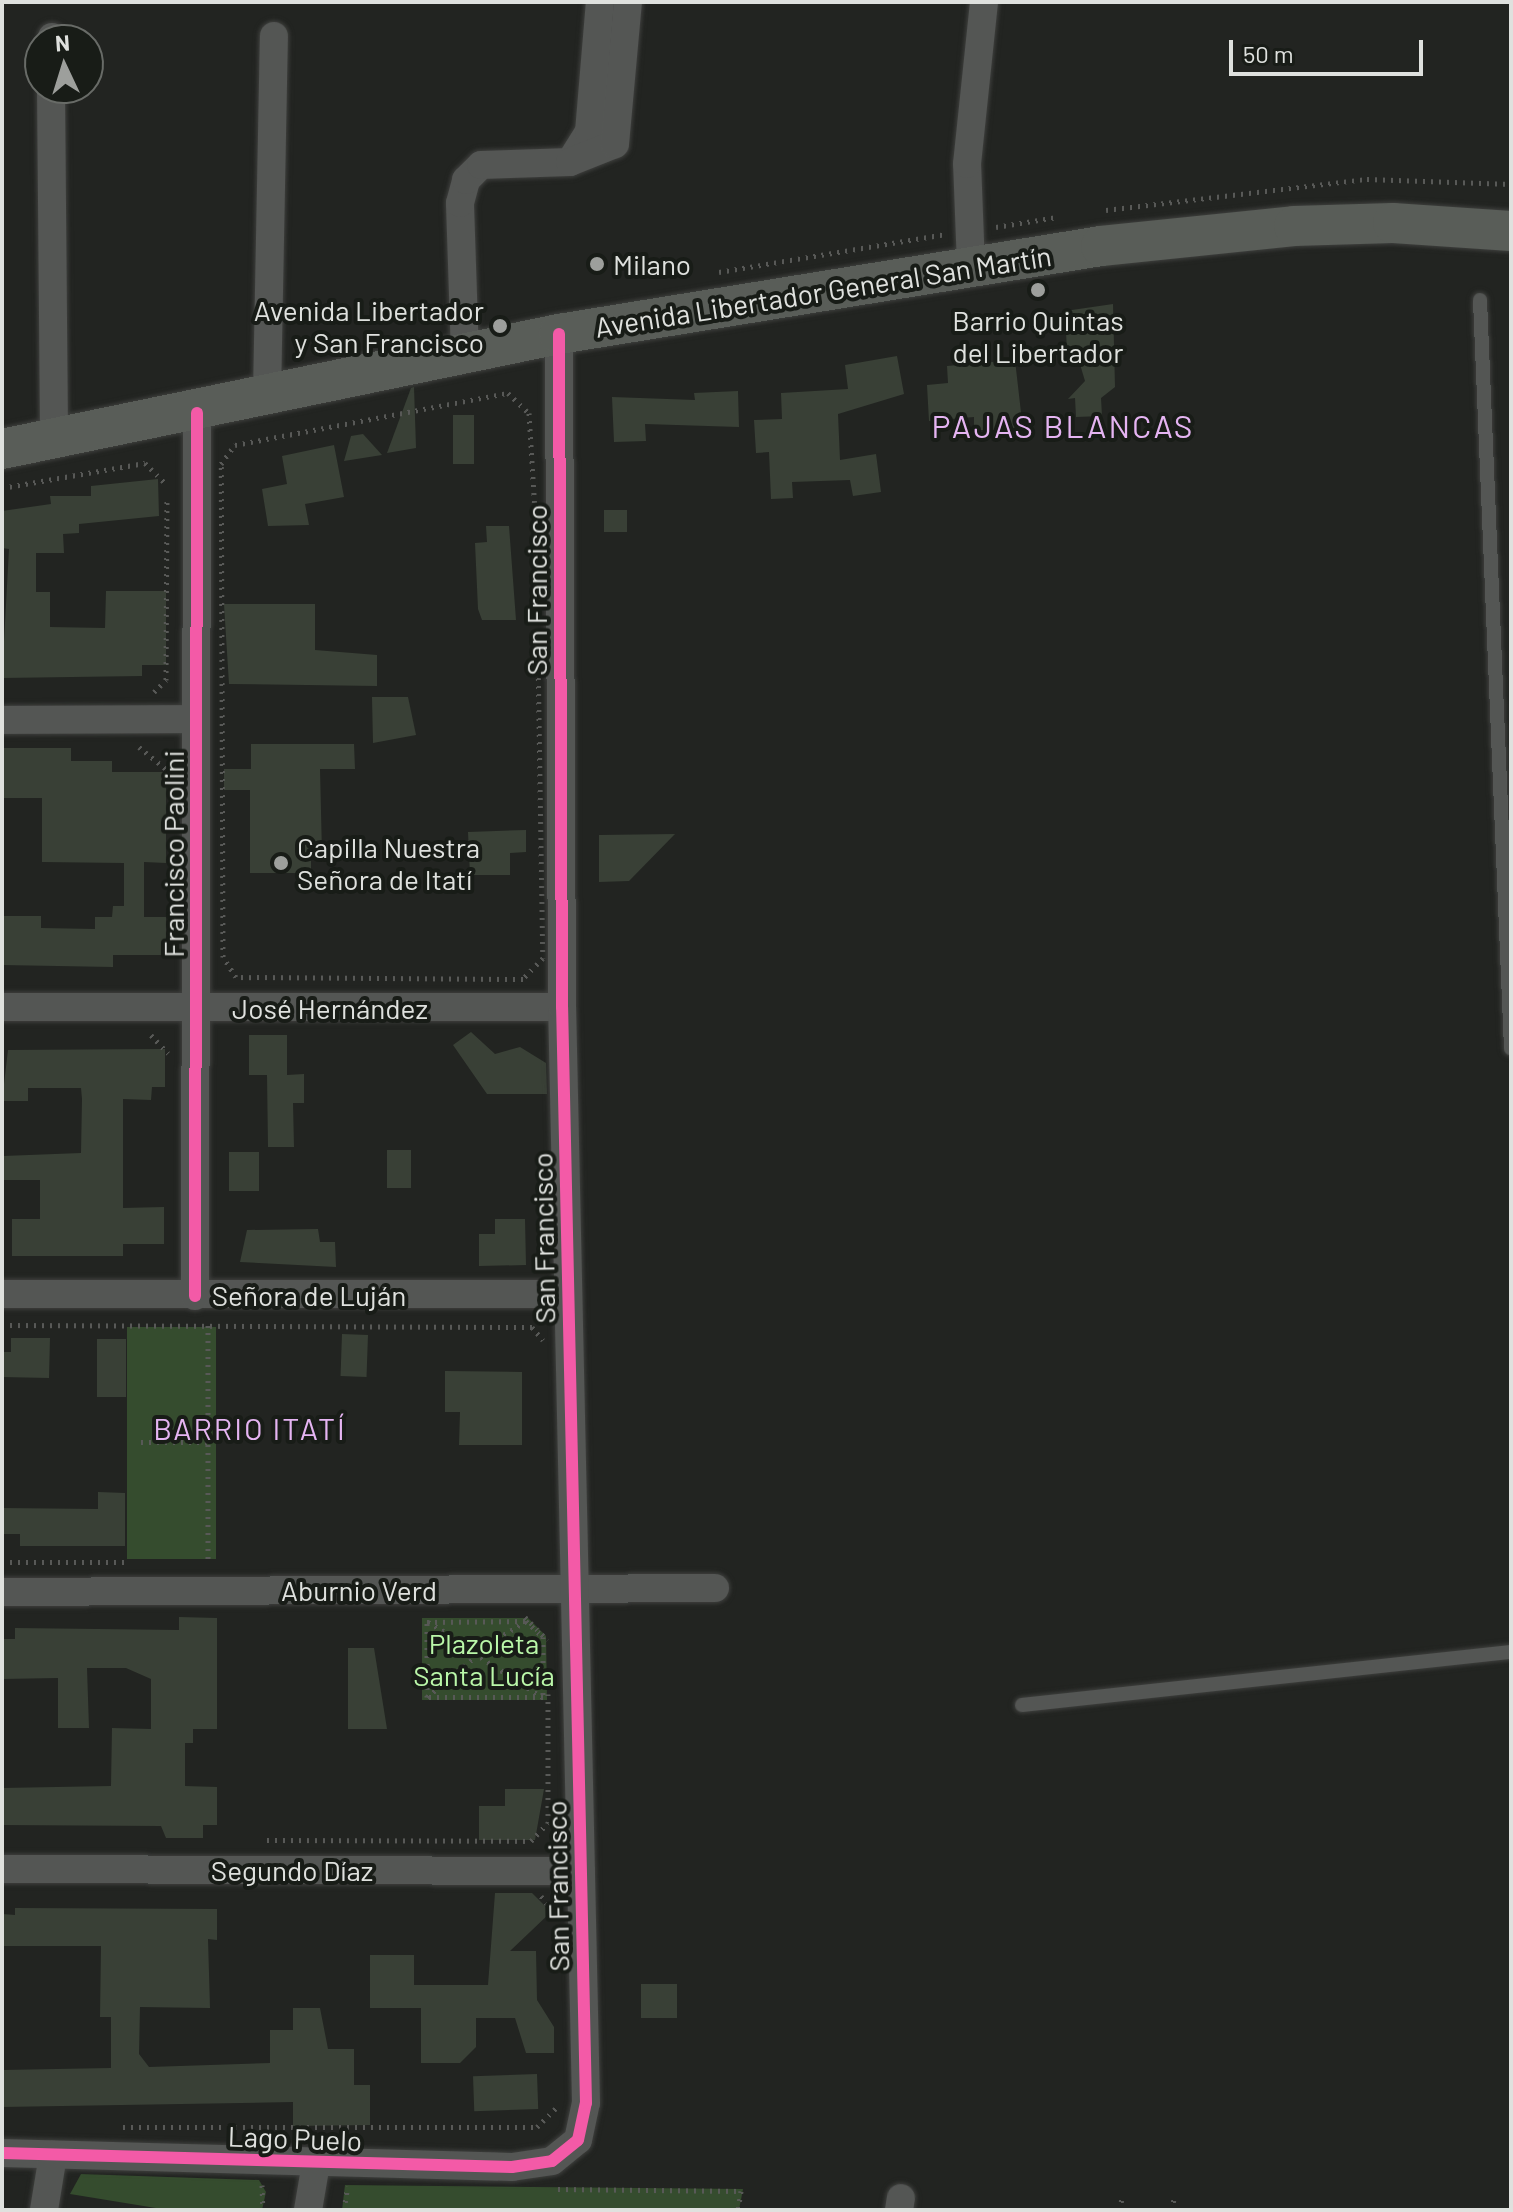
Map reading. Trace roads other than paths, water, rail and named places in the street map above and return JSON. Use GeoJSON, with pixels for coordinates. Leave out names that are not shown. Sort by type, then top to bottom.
{"type":"FeatureCollection","features":[{"type":"Feature","properties":{"kind":"main road","name":"Avenida Libertador General San Martín"},"geometry":{"type":"LineString","coordinates":[[2,449],[197,413],[267,395],[559,334],[971,266],[1294,226],[1393,223],[1511,231]]}},
{"type":"Feature","properties":{"kind":"street"},"geometry":{"type":"LineString","coordinates":[[570,162],[589,132],[600,2]]}},
{"type":"Feature","properties":{"kind":"street"},"geometry":{"type":"LineString","coordinates":[[465,355],[460,203],[466,180],[481,165],[512,160],[570,162],[615,144],[628,2]]}},
{"type":"Feature","properties":{"kind":"street"},"geometry":{"type":"LineString","coordinates":[[971,266],[967,164],[984,2]]}},
{"type":"Feature","properties":{"kind":"street"},"geometry":{"type":"LineString","coordinates":[[267,395],[274,36]]}},
{"type":"Feature","properties":{"kind":"street"},"geometry":{"type":"LineString","coordinates":[[51,104],[54,441]]}},
{"type":"Feature","properties":{"kind":"street","name":"San Francisco"},"geometry":{"type":"LineString","coordinates":[[559,334],[562,1007],[586,2103],[578,2140]]}},
{"type":"Feature","properties":{"kind":"street","name":"Francisco Paolini"},"geometry":{"type":"LineString","coordinates":[[195,1296],[197,413]]}},
{"type":"Feature","properties":{"kind":"street"},"geometry":{"type":"LineString","coordinates":[[2,720],[196,719]]}},
{"type":"Feature","properties":{"kind":"street","name":"José Hernández"},"geometry":{"type":"LineString","coordinates":[[2,1007],[562,1007]]}},
{"type":"Feature","properties":{"kind":"street","name":"Señora de Luján"},"geometry":{"type":"LineString","coordinates":[[2,1294],[568,1294]]}},
{"type":"Feature","properties":{"kind":"street","name":"Aburnio Verd"},"geometry":{"type":"LineString","coordinates":[[2,1592],[715,1588]]}},
{"type":"Feature","properties":{"kind":"street","name":"Segundo Díaz"},"geometry":{"type":"LineString","coordinates":[[2,1869],[581,1871]]}},
{"type":"Feature","properties":{"kind":"street","name":"Lago Puelo"},"geometry":{"type":"LineString","coordinates":[[2,2153],[512,2167],[552,2161],[578,2140]]}},
{"type":"Feature","properties":{"kind":"street"},"geometry":{"type":"LineString","coordinates":[[44,2210],[53,2155]]}},
{"type":"Feature","properties":{"kind":"street"},"geometry":{"type":"LineString","coordinates":[[308,2210],[316,2163]]}},
{"type":"Feature","properties":{"kind":"lane"},"geometry":{"type":"LineString","coordinates":[[1480,300],[1511,1048]]}},
{"type":"Feature","properties":{"kind":"lane"},"geometry":{"type":"LineString","coordinates":[[1022,1705],[1511,1652]]}},
{"type":"Feature","properties":{"kind":"place","name":"Milano"},"geometry":{"type":"Point","coordinates":[597,264]}},
{"type":"Feature","properties":{"kind":"place","name":"Barrio Quintas del Libertador"},"geometry":{"type":"Point","coordinates":[1038,290]}},
{"type":"Feature","properties":{"kind":"place","name":"Avenida Libertador y San Francisco"},"geometry":{"type":"Point","coordinates":[500,326]}},
{"type":"Feature","properties":{"kind":"place","name":"Capilla Nuestra Señora de Itatí"},"geometry":{"type":"Point","coordinates":[281,863]}},
{"type":"Feature","properties":{"kind":"district","name":"PAJAS BLANCAS"},"geometry":{"type":"Point","coordinates":[1063,425]}},
{"type":"Feature","properties":{"kind":"district","name":"BARRIO ITATÍ"},"geometry":{"type":"Point","coordinates":[250,1428]}},
{"type":"Feature","properties":{"kind":"park label","name":"Plazoleta Santa Lucía"},"geometry":{"type":"Point","coordinates":[484,1659]}}]}
